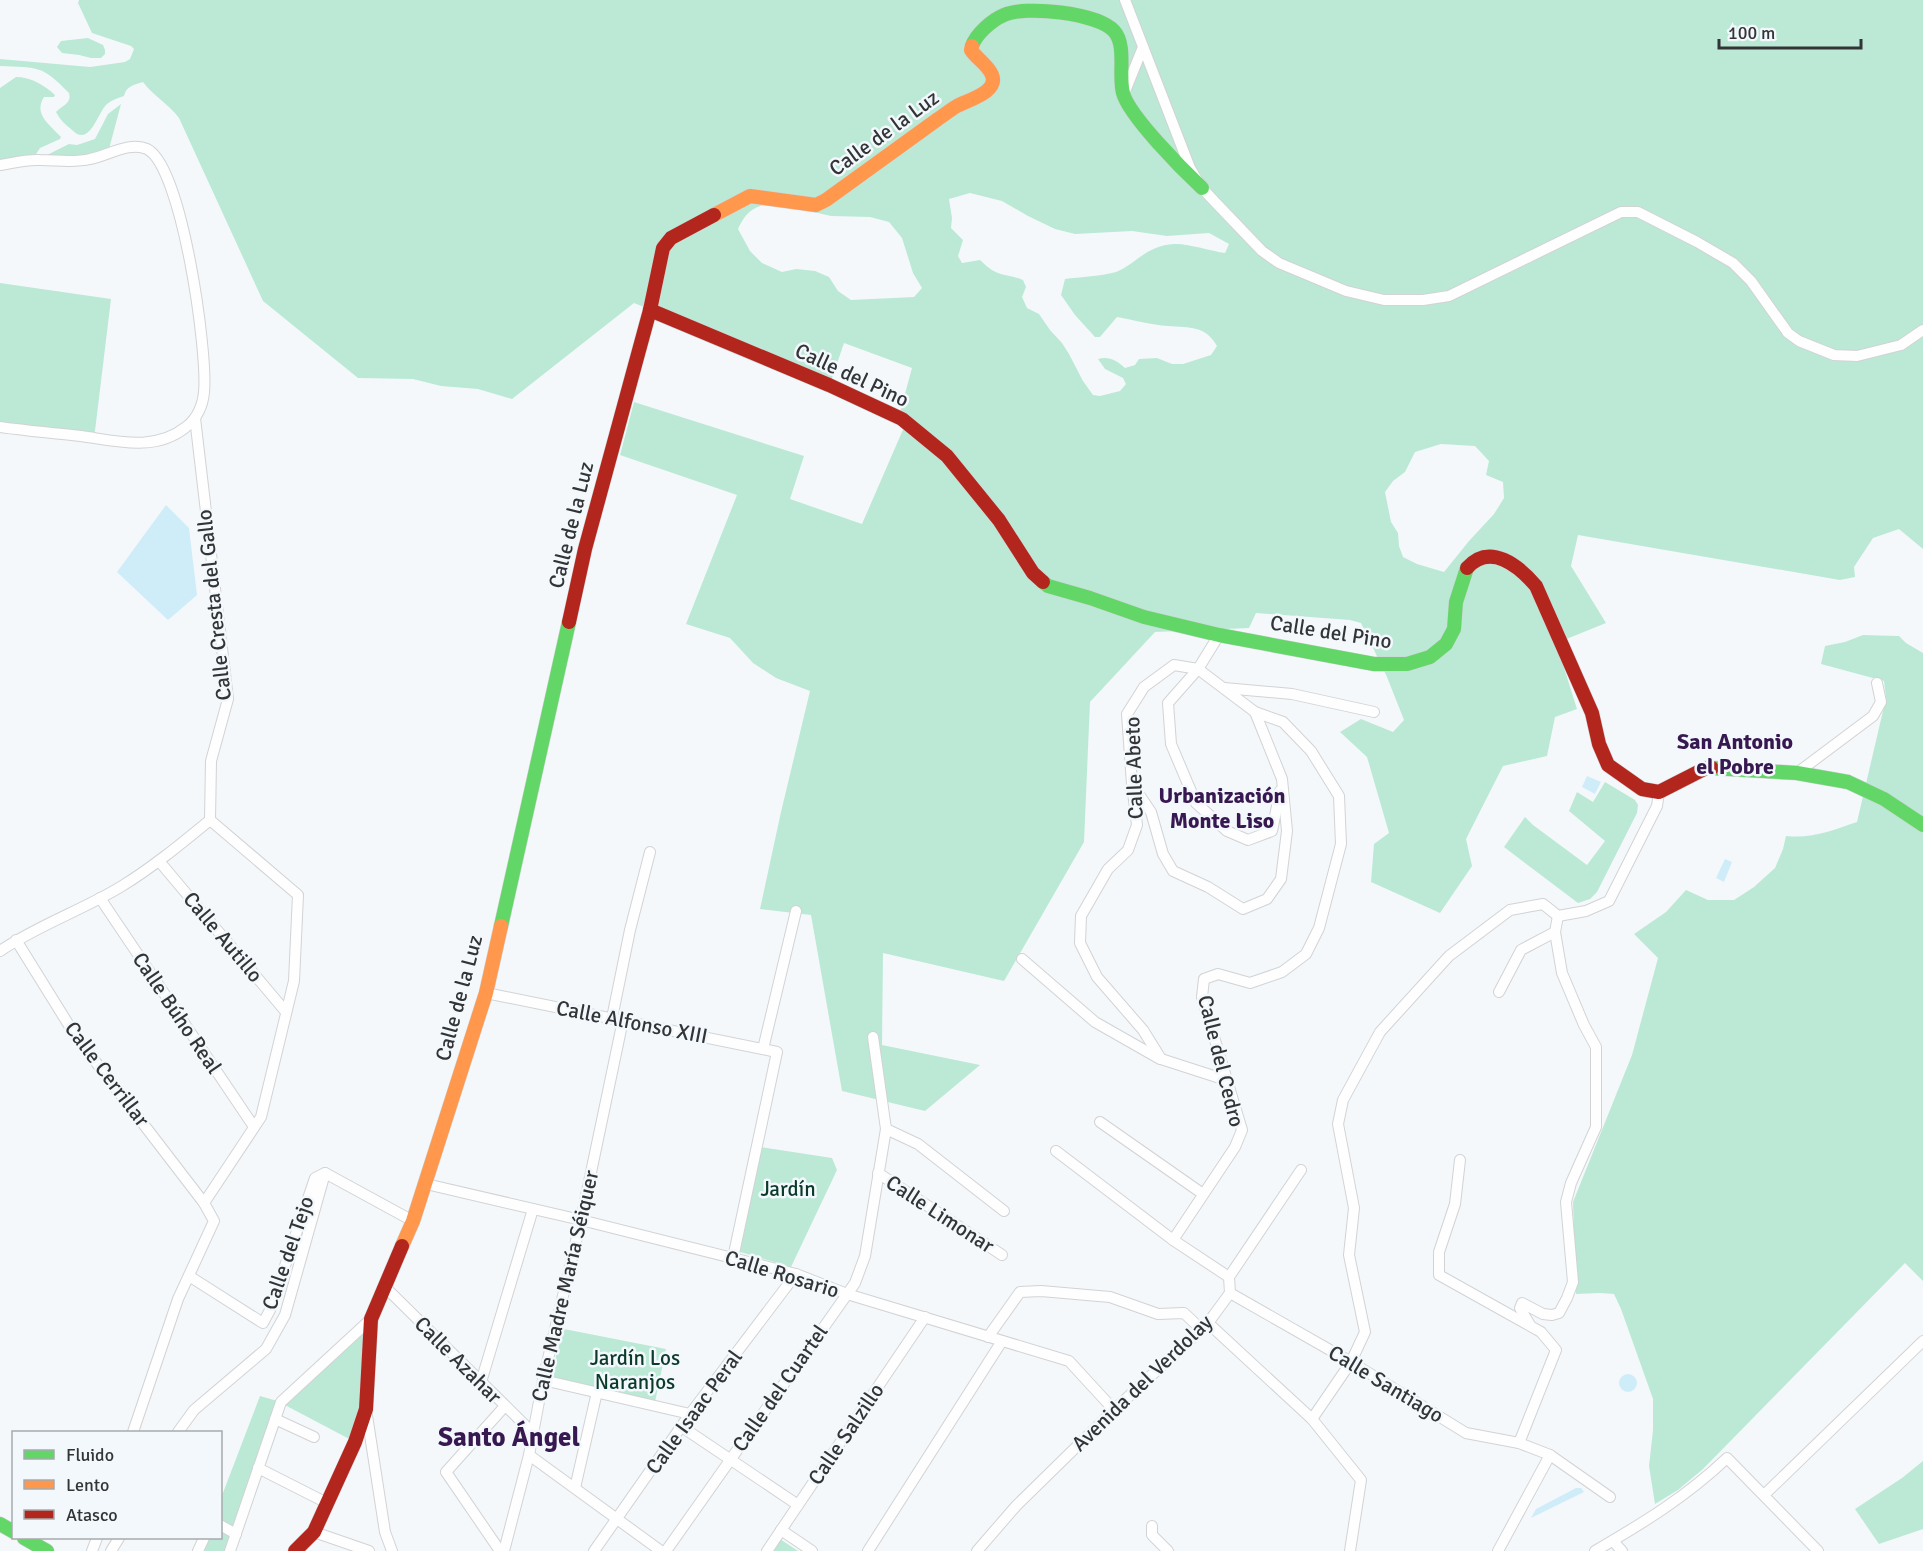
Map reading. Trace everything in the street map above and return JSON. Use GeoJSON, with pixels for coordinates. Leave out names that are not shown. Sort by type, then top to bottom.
{"type":"FeatureCollection","features":[{"type":"Feature","properties":{"kind":"street"},"geometry":{"type":"LineString","coordinates":[[1125,0],[1190,168],[1202,188]]}},
{"type":"Feature","properties":{"kind":"street","name":"Calle de la Luz"},"geometry":{"type":"LineString","coordinates":[[295,1551],[314,1532],[355,1442],[366,1409],[371,1319],[413,1221],[486,993],[585,549],[650,310],[663,248],[671,238],[750,196],[816,205],[961,103],[988,90],[993,83],[993,75],[974,57],[971,50],[974,42],[993,22],[1005,15],[1019,11],[1074,14],[1113,29],[1119,38],[1123,97]]}},
{"type":"Feature","properties":{"kind":"street"},"geometry":{"type":"LineString","coordinates":[[1143,47],[1123,97],[1153,136],[1191,179],[1262,251],[1279,262],[1346,291],[1384,300],[1423,300],[1449,296],[1621,212],[1638,212],[1733,263],[1751,281],[1788,333],[1799,341],[1834,355],[1857,356],[1901,345],[1923,330]]}},
{"type":"Feature","properties":{"kind":"street"},"geometry":{"type":"LineString","coordinates":[[0,165],[33,160],[83,161],[138,146],[156,155],[181,217],[190,262],[205,375],[203,398],[195,418],[186,428],[172,436],[151,442],[133,444],[0,427]]}},
{"type":"Feature","properties":{"kind":"street","name":"Calle del Pino"},"geometry":{"type":"LineString","coordinates":[[650,310],[903,418],[946,456],[999,520],[1033,573],[1048,586],[1144,617],[1219,635],[1374,664],[1407,664],[1430,657],[1446,644],[1454,629],[1456,602],[1466,569],[1473,561],[1484,557],[1504,559],[1521,569],[1536,586],[1592,713],[1599,744],[1608,765],[1642,789],[1659,792]]}},
{"type":"Feature","properties":{"kind":"street","name":"Calle Cresta del Gallo"},"geometry":{"type":"LineString","coordinates":[[195,418],[228,699],[212,761],[210,820]]}},
{"type":"Feature","properties":{"kind":"street"},"geometry":{"type":"LineString","coordinates":[[1219,635],[1198,669],[1168,703],[1171,744],[1196,803],[1227,831],[1248,840],[1272,831],[1282,779]]}},
{"type":"Feature","properties":{"kind":"street","name":"Calle Abeto"},"geometry":{"type":"LineString","coordinates":[[1161,1059],[1143,1030],[1097,977],[1080,943],[1081,916],[1108,869],[1128,850],[1137,825],[1127,714],[1144,687],[1174,665],[1198,669]]}},
{"type":"Feature","properties":{"kind":"street","name":"Calle del Cedro"},"geometry":{"type":"LineString","coordinates":[[1173,1239],[1235,1147],[1242,1130],[1202,997],[1204,979],[1218,974],[1250,983],[1282,972],[1306,954],[1319,928],[1341,844],[1340,796],[1311,751],[1283,722],[1254,712],[1198,669]]}},
{"type":"Feature","properties":{"kind":"street"},"geometry":{"type":"LineString","coordinates":[[1797,773],[1873,716],[1881,702],[1877,683]]}},
{"type":"Feature","properties":{"kind":"street"},"geometry":{"type":"LineString","coordinates":[[1222,687],[1292,694],[1374,712]]}},
{"type":"Feature","properties":{"kind":"street"},"geometry":{"type":"LineString","coordinates":[[1132,784],[1151,812],[1163,854],[1173,871],[1208,887],[1243,909],[1267,899],[1281,879],[1287,831],[1282,779],[1254,712]]}},
{"type":"Feature","properties":{"kind":"street"},"geometry":{"type":"LineString","coordinates":[[1312,1419],[1351,1362],[1365,1332],[1349,1255],[1354,1208],[1338,1124],[1343,1100],[1380,1032],[1449,956],[1510,910],[1543,904],[1558,916],[1586,911],[1609,901],[1657,806],[1659,792],[1706,768],[1797,773],[1848,782],[1884,799],[1923,825]]}},
{"type":"Feature","properties":{"kind":"street"},"geometry":{"type":"LineString","coordinates":[[0,951],[16,940],[121,887],[159,861],[210,820],[298,895],[294,981],[261,1117],[204,1203],[214,1221],[177,1299],[133,1431]]}},
{"type":"Feature","properties":{"kind":"street","name":"Calle Madre María Séiquer"},"geometry":{"type":"LineString","coordinates":[[502,1551],[529,1455],[543,1380],[581,1220],[617,1019],[630,930],[650,852]]}},
{"type":"Feature","properties":{"kind":"street","name":"Calle Autillo"},"geometry":{"type":"LineString","coordinates":[[159,861],[286,1012]]}},
{"type":"Feature","properties":{"kind":"street","name":"Calle Búho Real"},"geometry":{"type":"LineString","coordinates":[[100,898],[254,1127]]}},
{"type":"Feature","properties":{"kind":"street"},"geometry":{"type":"LineString","coordinates":[[763,1049],[796,911]]}},
{"type":"Feature","properties":{"kind":"street"},"geometry":{"type":"LineString","coordinates":[[1530,1325],[1520,1308],[1522,1303],[1543,1314],[1559,1313],[1573,1282],[1566,1202],[1571,1183],[1596,1127],[1596,1047],[1562,973],[1555,932],[1558,916]]}},
{"type":"Feature","properties":{"kind":"street"},"geometry":{"type":"LineString","coordinates":[[1499,992],[1521,950],[1555,932]]}},
{"type":"Feature","properties":{"kind":"street","name":"Calle Cerrillar"},"geometry":{"type":"LineString","coordinates":[[16,940],[75,1035],[204,1203]]}},
{"type":"Feature","properties":{"kind":"street"},"geometry":{"type":"LineString","coordinates":[[1023,959],[1095,1022],[1161,1059],[1226,1080]]}},
{"type":"Feature","properties":{"kind":"street","name":"Calle Alfonso XIII"},"geometry":{"type":"LineString","coordinates":[[486,993],[777,1052],[732,1258]]}},
{"type":"Feature","properties":{"kind":"street","name":"Calle del Cuartel"},"geometry":{"type":"LineString","coordinates":[[666,1551],[855,1283],[866,1256],[886,1129],[873,1037]]}},
{"type":"Feature","properties":{"kind":"street"},"geometry":{"type":"LineString","coordinates":[[1100,1122],[1203,1194]]}},
{"type":"Feature","properties":{"kind":"street"},"geometry":{"type":"LineString","coordinates":[[886,1129],[918,1144],[1004,1211]]}},
{"type":"Feature","properties":{"kind":"street"},"geometry":{"type":"LineString","coordinates":[[1056,1151],[1173,1239],[1229,1277]]}},
{"type":"Feature","properties":{"kind":"street"},"geometry":{"type":"LineString","coordinates":[[1460,1160],[1455,1204],[1439,1252],[1439,1275],[1541,1332],[1556,1350],[1519,1443]]}},
{"type":"Feature","properties":{"kind":"street"},"geometry":{"type":"LineString","coordinates":[[1230,1293],[1229,1277],[1301,1170]]}},
{"type":"Feature","properties":{"kind":"street"},"geometry":{"type":"LineString","coordinates":[[179,1431],[194,1410],[266,1349],[285,1315],[325,1173],[413,1221]]}},
{"type":"Feature","properties":{"kind":"street","name":"Calle del Tejo"},"geometry":{"type":"LineString","coordinates":[[189,1276],[263,1323],[270,1310],[315,1178],[325,1173]]}},
{"type":"Feature","properties":{"kind":"street","name":"Calle Limonar"},"geometry":{"type":"LineString","coordinates":[[878,1173],[1002,1255]]}},
{"type":"Feature","properties":{"kind":"street","name":"Calle Rosario"},"geometry":{"type":"LineString","coordinates":[[426,1184],[796,1274],[847,1294],[1069,1361],[1114,1410]]}},
{"type":"Feature","properties":{"kind":"street"},"geometry":{"type":"LineString","coordinates":[[481,1382],[533,1209]]}},
{"type":"Feature","properties":{"kind":"street","name":"Calle Isaac Peral"},"geometry":{"type":"LineString","coordinates":[[594,1551],[690,1414],[796,1274]]}},
{"type":"Feature","properties":{"kind":"street","name":"Calle Azahar"},"geometry":{"type":"LineString","coordinates":[[385,1287],[532,1432]]}},
{"type":"Feature","properties":{"kind":"street"},"geometry":{"type":"LineString","coordinates":[[988,1337],[1020,1292],[1041,1291],[1110,1297],[1158,1314],[1184,1313],[1204,1326],[1312,1419],[1360,1480],[1350,1551]]}},
{"type":"Feature","properties":{"kind":"street","name":"Calle Santiago"},"geometry":{"type":"LineString","coordinates":[[1230,1293],[1351,1362],[1466,1433],[1519,1443],[1550,1455],[1610,1497]]}},
{"type":"Feature","properties":{"kind":"street","name":"Avenida del Verdolay"},"geometry":{"type":"LineString","coordinates":[[977,1551],[1016,1506],[1204,1326],[1230,1293]]}},
{"type":"Feature","properties":{"kind":"street","name":"Calle Salzillo"},"geometry":{"type":"LineString","coordinates":[[767,1551],[925,1317]]}},
{"type":"Feature","properties":{"kind":"street"},"geometry":{"type":"LineString","coordinates":[[230,1551],[281,1402],[371,1319]]}},
{"type":"Feature","properties":{"kind":"street"},"geometry":{"type":"LineString","coordinates":[[868,1551],[1002,1341]]}},
{"type":"Feature","properties":{"kind":"street"},"geometry":{"type":"LineString","coordinates":[[1764,1495],[1923,1341]]}},
{"type":"Feature","properties":{"kind":"street"},"geometry":{"type":"LineString","coordinates":[[543,1380],[690,1414]]}},
{"type":"Feature","properties":{"kind":"street"},"geometry":{"type":"LineString","coordinates":[[575,1488],[597,1392]]}},
{"type":"Feature","properties":{"kind":"street"},"geometry":{"type":"LineString","coordinates":[[502,1551],[446,1472],[505,1406]]}},
{"type":"Feature","properties":{"kind":"street"},"geometry":{"type":"LineString","coordinates":[[366,1409],[385,1532],[392,1551]]}},
{"type":"Feature","properties":{"kind":"street"},"geometry":{"type":"LineString","coordinates":[[275,1419],[314,1437]]}},
{"type":"Feature","properties":{"kind":"street"},"geometry":{"type":"LineString","coordinates":[[682,1427],[798,1505]]}},
{"type":"Feature","properties":{"kind":"street"},"geometry":{"type":"LineString","coordinates":[[355,1442],[372,1444]]}},
{"type":"Feature","properties":{"kind":"street"},"geometry":{"type":"LineString","coordinates":[[529,1455],[661,1551]]}},
{"type":"Feature","properties":{"kind":"street"},"geometry":{"type":"LineString","coordinates":[[1498,1551],[1550,1455]]}},
{"type":"Feature","properties":{"kind":"street"},"geometry":{"type":"LineString","coordinates":[[1595,1551],[1640,1526],[1683,1496],[1727,1458],[1818,1551]]}},
{"type":"Feature","properties":{"kind":"street"},"geometry":{"type":"LineString","coordinates":[[258,1468],[327,1503]]}},
{"type":"Feature","properties":{"kind":"street"},"geometry":{"type":"LineString","coordinates":[[222,1526],[236,1534]]}},
{"type":"Feature","properties":{"kind":"street"},"geometry":{"type":"LineString","coordinates":[[1152,1526],[1152,1535],[1168,1551]]}},
{"type":"Feature","properties":{"kind":"street"},"geometry":{"type":"LineString","coordinates":[[781,1530],[812,1551]]}},
{"type":"Feature","properties":{"kind":"street"},"geometry":{"type":"LineString","coordinates":[[314,1532],[369,1551]]}},
{"type":"Feature","properties":{"kind":"street"},"geometry":{"type":"LineString","coordinates":[[26,1539],[47,1551]]}},
{"type":"Feature","properties":{"kind":"street"},"geometry":{"type":"LineString","coordinates":[[1613,1541],[1622,1551]]}},
{"type":"Feature","properties":{"kind":"green space"},"geometry":{"type":"Polygon","coordinates":[[[79,0],[1923,0],[1923,549],[1899,529],[1873,538],[1854,567],[1855,577],[1840,580],[1578,535],[1571,566],[1606,623],[1564,640],[1560,655],[1577,709],[1555,717],[1547,756],[1503,766],[1466,839],[1472,866],[1440,913],[1371,882],[1374,844],[1389,833],[1367,757],[1340,732],[1361,719],[1393,732],[1404,720],[1387,677],[1361,623],[1350,620],[1256,613],[1249,628],[1155,632],[1090,702],[1084,842],[1004,981],[883,953],[882,1045],[980,1065],[925,1111],[842,1091],[811,915],[760,909],[810,691],[776,678],[753,663],[730,638],[686,624],[737,495],[620,455],[634,402],[804,456],[790,499],[862,524],[905,425],[900,412],[912,368],[844,343],[831,381],[634,303],[512,399],[478,389],[441,386],[413,379],[358,378],[263,301],[179,118],[143,82],[131,86],[124,96],[107,104],[84,135],[72,130],[56,112],[68,102],[70,97],[69,93],[52,77],[38,69],[0,66],[0,59],[90,67],[125,62],[130,59],[134,49],[131,46],[92,33],[78,3],[79,0]],[[970,193],[949,199],[951,228],[963,240],[958,256],[962,263],[980,260],[996,272],[1023,280],[1026,287],[1022,297],[1027,308],[1039,314],[1062,343],[1093,395],[1100,396],[1120,391],[1126,384],[1123,378],[1105,369],[1098,359],[1112,359],[1125,368],[1135,365],[1139,359],[1157,358],[1172,364],[1183,364],[1211,355],[1217,346],[1207,334],[1196,329],[1155,325],[1117,317],[1100,337],[1095,337],[1061,295],[1065,279],[1116,272],[1149,251],[1165,245],[1185,245],[1225,253],[1229,244],[1209,233],[1167,236],[1132,231],[1075,234],[1055,229],[1002,201],[970,193]],[[774,203],[752,210],[738,229],[750,251],[762,263],[782,272],[796,269],[815,271],[829,277],[838,291],[851,300],[914,297],[922,288],[913,273],[902,238],[889,222],[870,217],[831,216],[774,203]],[[1441,444],[1415,452],[1405,472],[1393,481],[1385,492],[1391,522],[1398,533],[1403,557],[1444,572],[1494,514],[1504,498],[1503,482],[1486,475],[1489,461],[1475,446],[1441,444]]]}},
{"type":"Feature","properties":{"kind":"green space"},"geometry":{"type":"Polygon","coordinates":[[[88,38],[103,45],[105,54],[101,58],[62,53],[57,47],[61,41],[88,38]]]}},
{"type":"Feature","properties":{"kind":"green space"},"geometry":{"type":"Polygon","coordinates":[[[16,77],[37,82],[55,95],[44,97],[40,109],[44,119],[61,137],[40,148],[36,154],[0,162],[0,88],[16,77]]]}},
{"type":"Feature","properties":{"kind":"green space"},"geometry":{"type":"Polygon","coordinates":[[[121,104],[109,149],[84,158],[47,155],[69,144],[77,145],[95,139],[108,114],[121,104]]]}},
{"type":"Feature","properties":{"kind":"green space"},"geometry":{"type":"Polygon","coordinates":[[[0,283],[111,299],[94,439],[0,427],[0,283]]]}},
{"type":"Feature","properties":{"kind":"green space"},"geometry":{"type":"Polygon","coordinates":[[[1863,635],[1899,636],[1923,653],[1923,1281],[1905,1263],[1703,1469],[1678,1490],[1655,1504],[1649,1466],[1653,1430],[1653,1399],[1621,1309],[1614,1294],[1576,1294],[1573,1202],[1632,1055],[1658,958],[1634,934],[1666,912],[1686,890],[1708,900],[1734,900],[1754,887],[1775,868],[1786,836],[1814,835],[1857,822],[1886,698],[1884,681],[1821,664],[1825,646],[1863,635]]]}},
{"type":"Feature","properties":{"kind":"green space"},"geometry":{"type":"Polygon","coordinates":[[[1605,782],[1635,800],[1638,805],[1637,813],[1597,892],[1590,899],[1578,903],[1504,847],[1525,817],[1587,865],[1605,841],[1569,811],[1577,792],[1593,802],[1605,782]]]}},
{"type":"Feature","properties":{"kind":"green space","name":"Jardín"},"geometry":{"type":"Polygon","coordinates":[[[760,1147],[832,1158],[837,1170],[791,1267],[737,1251],[760,1147]]]}},
{"type":"Feature","properties":{"kind":"green space"},"geometry":{"type":"Polygon","coordinates":[[[371,1319],[355,1442],[281,1403],[230,1551],[198,1551],[204,1539],[222,1539],[222,1495],[260,1396],[281,1402],[371,1319]]]}},
{"type":"Feature","properties":{"kind":"green space","name":"Jardín Los Naranjos"},"geometry":{"type":"Polygon","coordinates":[[[564,1329],[666,1349],[655,1402],[550,1377],[564,1329]]]}},
{"type":"Feature","properties":{"kind":"green space"},"geometry":{"type":"Polygon","coordinates":[[[1923,1461],[1923,1529],[1879,1544],[1855,1509],[1923,1461]]]}},
{"type":"Feature","properties":{"kind":"green space"},"geometry":{"type":"Polygon","coordinates":[[[780,1539],[798,1551],[767,1551],[780,1539]]]}},
{"type":"Feature","properties":{"kind":"water"},"geometry":{"type":"Polygon","coordinates":[[[166,505],[189,528],[197,595],[168,620],[117,572],[166,505]]]}},
{"type":"Feature","properties":{"kind":"water"},"geometry":{"type":"Polygon","coordinates":[[[1587,776],[1601,782],[1595,794],[1582,787],[1587,776]]]}},
{"type":"Feature","properties":{"kind":"water"},"geometry":{"type":"Polygon","coordinates":[[[1725,859],[1732,862],[1724,882],[1716,878],[1725,859]]]}},
{"type":"Feature","properties":{"kind":"water"},"geometry":{"type":"Polygon","coordinates":[[[1628,1374],[1634,1377],[1637,1383],[1634,1389],[1628,1392],[1622,1389],[1619,1383],[1622,1377],[1628,1374]]]}},
{"type":"Feature","properties":{"kind":"water"},"geometry":{"type":"Polygon","coordinates":[[[1576,1488],[1581,1488],[1584,1492],[1531,1518],[1536,1509],[1576,1488]]]}},
{"type":"Feature","properties":{"kind":"traffic: fast"},"geometry":{"type":"LineString","coordinates":[[972,46],[981,32],[990,24],[999,17],[1014,12],[1061,12],[1078,15],[1106,25],[1114,31],[1120,44],[1122,86],[1127,103],[1158,143],[1202,188]]}},
{"type":"Feature","properties":{"kind":"traffic: fast"},"geometry":{"type":"LineString","coordinates":[[1043,582],[1048,586],[1144,617],[1219,635],[1374,664],[1407,664],[1430,657],[1446,644],[1454,629],[1456,602],[1467,568]]}},
{"type":"Feature","properties":{"kind":"traffic: fast"},"geometry":{"type":"LineString","coordinates":[[501,926],[569,622]]}},
{"type":"Feature","properties":{"kind":"traffic: fast"},"geometry":{"type":"LineString","coordinates":[[1712,768],[1797,773],[1848,782],[1884,799],[1923,825]]}},
{"type":"Feature","properties":{"kind":"traffic: fast"},"geometry":{"type":"LineString","coordinates":[[0,1524],[12,1531]]}},
{"type":"Feature","properties":{"kind":"traffic: fast"},"geometry":{"type":"LineString","coordinates":[[26,1539],[47,1551]]}},
{"type":"Feature","properties":{"kind":"traffic: slow"},"geometry":{"type":"LineString","coordinates":[[714,215],[750,196],[816,205],[826,200],[952,109],[987,91],[993,81],[992,75],[971,50],[972,46]]}},
{"type":"Feature","properties":{"kind":"traffic: slow"},"geometry":{"type":"LineString","coordinates":[[402,1246],[413,1221],[486,993],[501,926]]}},
{"type":"Feature","properties":{"kind":"traffic: jam"},"geometry":{"type":"LineString","coordinates":[[569,622],[585,549],[650,310],[663,248],[671,238],[714,215]]}},
{"type":"Feature","properties":{"kind":"traffic: jam"},"geometry":{"type":"LineString","coordinates":[[650,310],[829,385],[902,419],[947,456],[999,520],[1033,573],[1043,582]]}},
{"type":"Feature","properties":{"kind":"traffic: jam"},"geometry":{"type":"LineString","coordinates":[[1467,568],[1476,560],[1494,557],[1513,565],[1536,586],[1592,713],[1599,744],[1608,765],[1642,789],[1659,792],[1706,768],[1712,768]]}},
{"type":"Feature","properties":{"kind":"traffic: jam"},"geometry":{"type":"LineString","coordinates":[[295,1551],[314,1532],[355,1442],[366,1409],[371,1319],[402,1246]]}},
{"type":"Feature","properties":{"kind":"district","name":"San Antonio el Pobre"},"geometry":{"type":"Point","coordinates":[1735,754]}},
{"type":"Feature","properties":{"kind":"district","name":"Urbanización Monte Liso"},"geometry":{"type":"Point","coordinates":[1222,808]}},
{"type":"Feature","properties":{"kind":"district","name":"Santo Ángel"},"geometry":{"type":"Point","coordinates":[509,1437]}}]}
